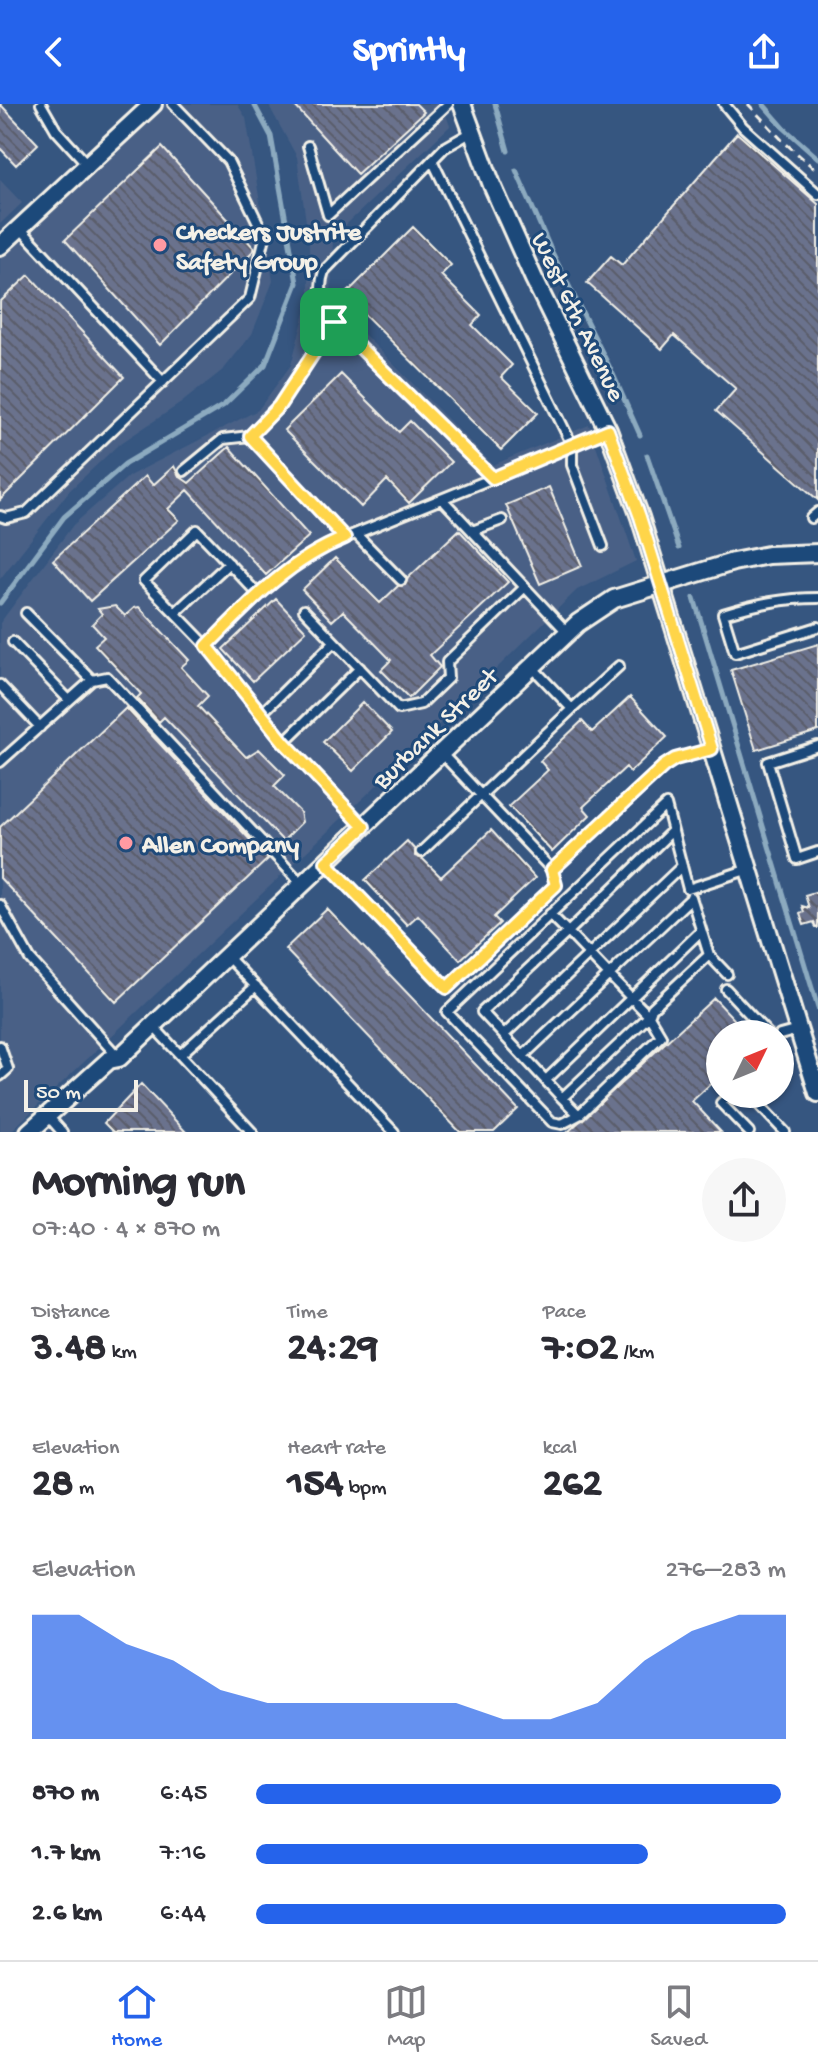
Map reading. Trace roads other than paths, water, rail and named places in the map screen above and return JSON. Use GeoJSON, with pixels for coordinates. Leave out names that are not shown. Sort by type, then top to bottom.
{"type":"FeatureCollection","features":[{"type":"Feature","properties":{"kind":"street"},"geometry":{"type":"LineString","coordinates":[[0,246],[153,104]]}},
{"type":"Feature","properties":{"kind":"street","name":"West 6th Avenue"},"geometry":{"type":"LineString","coordinates":[[456,106],[473,131],[492,185],[534,279],[608,430],[640,517],[818,1093]]}},
{"type":"Feature","properties":{"kind":"street","name":"Burbank Street"},"geometry":{"type":"LineString","coordinates":[[29,1132],[109,1060],[119,1058],[568,633],[604,604],[733,562],[768,555],[818,553]]}},
{"type":"Feature","properties":{"kind":"lane"},"geometry":{"type":"LineString","coordinates":[[41,104],[56,130],[88,165]]}},
{"type":"Feature","properties":{"kind":"lane"},"geometry":{"type":"LineString","coordinates":[[0,516],[6,518],[26,513],[250,298],[265,237],[228,161],[173,104]]}},
{"type":"Feature","properties":{"kind":"lane"},"geometry":{"type":"LineString","coordinates":[[724,104],[743,127],[818,194]]}},
{"type":"Feature","properties":{"kind":"lane"},"geometry":{"type":"LineString","coordinates":[[308,146],[328,215],[456,106]]}},
{"type":"Feature","properties":{"kind":"lane"},"geometry":{"type":"LineString","coordinates":[[473,131],[444,148],[324,271],[320,295],[334,322],[493,478]]}},
{"type":"Feature","properties":{"kind":"lane"},"geometry":{"type":"LineString","coordinates":[[432,160],[572,445],[572,465],[603,546]]}},
{"type":"Feature","properties":{"kind":"lane"},"geometry":{"type":"LineString","coordinates":[[20,228],[163,382]]}},
{"type":"Feature","properties":{"kind":"lane"},"geometry":{"type":"LineString","coordinates":[[184,471],[223,439],[250,436],[279,406],[334,322]]}},
{"type":"Feature","properties":{"kind":"lane"},"geometry":{"type":"LineString","coordinates":[[207,646],[258,594],[317,549],[608,430]]}},
{"type":"Feature","properties":{"kind":"lane"},"geometry":{"type":"LineString","coordinates":[[250,436],[345,538]]}},
{"type":"Feature","properties":{"kind":"lane"},"geometry":{"type":"LineString","coordinates":[[442,499],[568,633]]}},
{"type":"Feature","properties":{"kind":"lane"},"geometry":{"type":"LineString","coordinates":[[472,531],[502,520]]}},
{"type":"Feature","properties":{"kind":"lane"},"geometry":{"type":"LineString","coordinates":[[258,594],[197,530],[144,581],[207,646],[284,742],[364,827]]}},
{"type":"Feature","properties":{"kind":"lane"},"geometry":{"type":"LineString","coordinates":[[356,534],[401,580]]}},
{"type":"Feature","properties":{"kind":"lane"},"geometry":{"type":"LineString","coordinates":[[175,613],[229,563]]}},
{"type":"Feature","properties":{"kind":"lane"},"geometry":{"type":"LineString","coordinates":[[304,610],[399,709],[421,704],[448,678],[447,662],[525,587]]}},
{"type":"Feature","properties":{"kind":"lane"},"geometry":{"type":"LineString","coordinates":[[818,598],[788,598],[758,603],[723,614],[735,653],[818,627]]}},
{"type":"Feature","properties":{"kind":"lane"},"geometry":{"type":"LineString","coordinates":[[26,613],[92,680]]}},
{"type":"Feature","properties":{"kind":"lane"},"geometry":{"type":"LineString","coordinates":[[13,642],[69,700]]}},
{"type":"Feature","properties":{"kind":"lane"},"geometry":{"type":"LineString","coordinates":[[262,713],[334,642]]}},
{"type":"Feature","properties":{"kind":"lane"},"geometry":{"type":"LineString","coordinates":[[421,852],[619,666]]}},
{"type":"Feature","properties":{"kind":"lane"},"geometry":{"type":"LineString","coordinates":[[532,667],[572,709]]}},
{"type":"Feature","properties":{"kind":"lane"},"geometry":{"type":"LineString","coordinates":[[284,742],[360,668]]}},
{"type":"Feature","properties":{"kind":"lane"},"geometry":{"type":"LineString","coordinates":[[2,757],[92,680],[107,677],[303,884]]}},
{"type":"Feature","properties":{"kind":"lane"},"geometry":{"type":"LineString","coordinates":[[0,685],[40,727]]}},
{"type":"Feature","properties":{"kind":"lane"},"geometry":{"type":"LineString","coordinates":[[818,746],[768,762],[797,859],[818,852]]}},
{"type":"Feature","properties":{"kind":"lane"},"geometry":{"type":"LineString","coordinates":[[552,870],[664,766],[675,759],[712,749]]}},
{"type":"Feature","properties":{"kind":"lane"},"geometry":{"type":"LineString","coordinates":[[326,862],[447,988],[556,885],[552,870],[441,753]]}},
{"type":"Feature","properties":{"kind":"lane"},"geometry":{"type":"LineString","coordinates":[[550,914],[649,1016],[661,1036],[579,1115],[562,1124],[552,1122],[447,1012],[550,914],[666,805],[709,955],[727,974]]}},
{"type":"Feature","properties":{"kind":"lane"},"geometry":{"type":"LineString","coordinates":[[579,1115],[482,1012],[672,831]]}},
{"type":"Feature","properties":{"kind":"lane"},"geometry":{"type":"LineString","coordinates":[[504,1035],[682,866]]}},
{"type":"Feature","properties":{"kind":"lane"},"geometry":{"type":"LineString","coordinates":[[523,1056],[690,894],[749,869]]}},
{"type":"Feature","properties":{"kind":"lane"},"geometry":{"type":"LineString","coordinates":[[0,905],[30,959],[119,1058]]}},
{"type":"Feature","properties":{"kind":"lane"},"geometry":{"type":"LineString","coordinates":[[546,1080],[701,931]]}},
{"type":"Feature","properties":{"kind":"lane"},"geometry":{"type":"LineString","coordinates":[[562,1098],[709,955]]}},
{"type":"Feature","properties":{"kind":"lane"},"geometry":{"type":"LineString","coordinates":[[227,956],[394,1132]]}},
{"type":"Feature","properties":{"kind":"lane"},"geometry":{"type":"LineString","coordinates":[[180,1055],[256,986]]}},
{"type":"Feature","properties":{"kind":"lane"},"geometry":{"type":"LineString","coordinates":[[726,989],[755,1020]]}},
{"type":"Feature","properties":{"kind":"lane"},"geometry":{"type":"LineString","coordinates":[[153,1026],[252,1132]]}},
{"type":"Feature","properties":{"kind":"lane"},"geometry":{"type":"LineString","coordinates":[[794,1031],[798,1030]]}},
{"type":"Feature","properties":{"kind":"lane"},"geometry":{"type":"LineString","coordinates":[[0,1046],[8,1069],[0,1076]]}},
{"type":"Feature","properties":{"kind":"lane"},"geometry":{"type":"LineString","coordinates":[[726,1108],[749,1132]]}},
{"type":"Feature","properties":{"kind":"lane"},"geometry":{"type":"LineString","coordinates":[[762,1108],[785,1132]]}},
{"type":"Feature","properties":{"kind":"lane"},"geometry":{"type":"LineString","coordinates":[[47,1115],[62,1132]]}},
{"type":"Feature","properties":{"kind":"waterway"},"geometry":{"type":"LineString","coordinates":[[0,603],[64,517],[125,464],[224,405],[265,365],[297,283],[271,136],[254,104]]}},
{"type":"Feature","properties":{"kind":"waterway"},"geometry":{"type":"LineString","coordinates":[[495,104],[508,151]]}},
{"type":"Feature","properties":{"kind":"waterway"},"geometry":{"type":"LineString","coordinates":[[763,104],[784,128],[818,158]]}},
{"type":"Feature","properties":{"kind":"waterway"},"geometry":{"type":"LineString","coordinates":[[516,170],[640,435]]}},
{"type":"Feature","properties":{"kind":"waterway"},"geometry":{"type":"LineString","coordinates":[[647,455],[679,548]]}},
{"type":"Feature","properties":{"kind":"waterway"},"geometry":{"type":"LineString","coordinates":[[694,598],[818,1008]]}},
{"type":"Feature","properties":{"kind":"place","name":"Checkers Justrite Safety Group"},"geometry":{"type":"Point","coordinates":[160,245]}},
{"type":"Feature","properties":{"kind":"place","name":"Allen Company"},"geometry":{"type":"Point","coordinates":[126,843]}}]}
